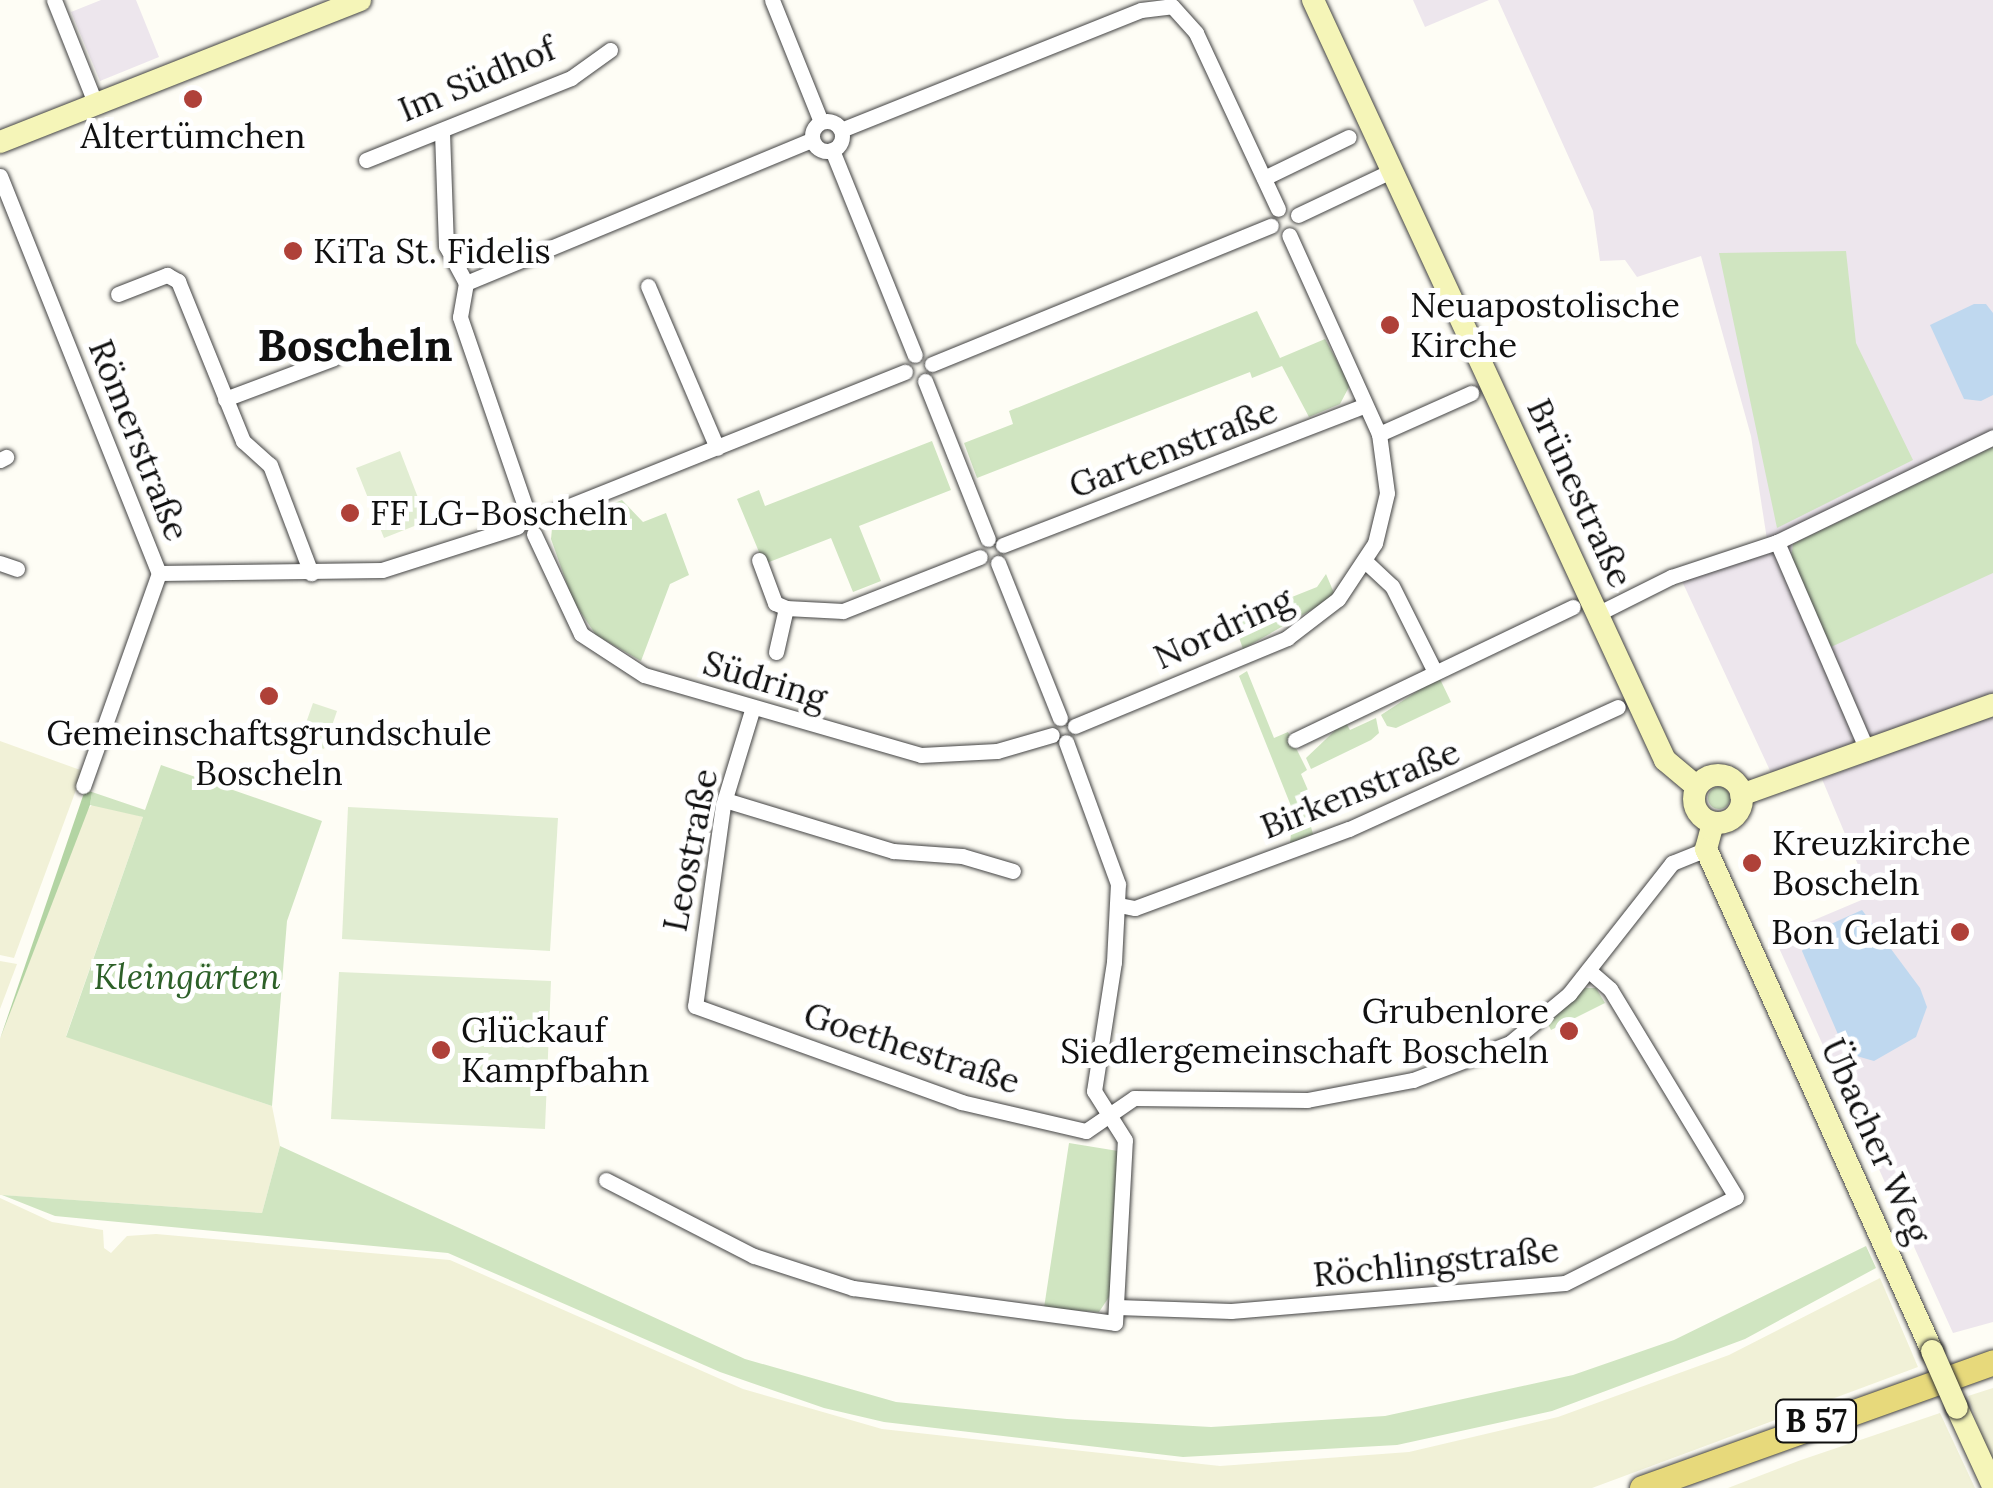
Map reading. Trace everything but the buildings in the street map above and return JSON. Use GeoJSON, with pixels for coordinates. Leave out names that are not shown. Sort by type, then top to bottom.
{"type":"FeatureCollection","features":[{"type":"Feature","properties":{"kind":"main road","name":"B 57"},"geometry":{"type":"LineString","coordinates":[[1642,1488],[1993,1362]]}},
{"type":"Feature","properties":{"kind":"street"},"geometry":{"type":"LineString","coordinates":[[54,0],[96,104]]}},
{"type":"Feature","properties":{"kind":"street"},"geometry":{"type":"LineString","coordinates":[[0,142],[360,0]]}},
{"type":"Feature","properties":{"kind":"street"},"geometry":{"type":"LineString","coordinates":[[606,1180],[754,1256],[856,1289],[1115,1323],[1125,1140],[1094,1091],[1119,904],[1101,830],[1059,739],[1068,722],[998,563],[996,542],[925,381],[932,364],[1272,226],[1278,209],[1196,32],[1172,3],[1140,10],[841,130],[821,122],[772,0]]}},
{"type":"Feature","properties":{"kind":"street","name":"Brünestraße"},"geometry":{"type":"LineString","coordinates":[[1313,0],[1665,760],[1696,786]]}},
{"type":"Feature","properties":{"kind":"street","name":"Im Südhof"},"geometry":{"type":"LineString","coordinates":[[366,160],[571,78],[610,50]]}},
{"type":"Feature","properties":{"kind":"street"},"geometry":{"type":"LineString","coordinates":[[466,283],[812,140],[821,122]]}},
{"type":"Feature","properties":{"kind":"street"},"geometry":{"type":"LineString","coordinates":[[832,150],[841,130]]}},
{"type":"Feature","properties":{"kind":"street"},"geometry":{"type":"LineString","coordinates":[[442,132],[446,246],[466,283],[460,317],[526,508],[542,517]]}},
{"type":"Feature","properties":{"kind":"street"},"geometry":{"type":"LineString","coordinates":[[1264,178],[1349,137]]}},
{"type":"Feature","properties":{"kind":"street"},"geometry":{"type":"LineString","coordinates":[[812,140],[832,150],[914,355],[932,364]]}},
{"type":"Feature","properties":{"kind":"street"},"geometry":{"type":"LineString","coordinates":[[1272,226],[1289,235],[1298,215],[1392,171]]}},
{"type":"Feature","properties":{"kind":"street","name":"Römerstraße"},"geometry":{"type":"LineString","coordinates":[[0,176],[159,573],[83,786]]}},
{"type":"Feature","properties":{"kind":"street"},"geometry":{"type":"LineString","coordinates":[[1278,209],[1298,215]]}},
{"type":"Feature","properties":{"kind":"street","name":"Nordring"},"geometry":{"type":"LineString","coordinates":[[1068,722],[1287,638],[1332,605],[1366,562],[1386,492],[1379,434],[1364,406],[1342,341],[1289,235]]}},
{"type":"Feature","properties":{"kind":"street"},"geometry":{"type":"LineString","coordinates":[[118,294],[167,275],[178,281],[243,441],[270,465],[311,573]]}},
{"type":"Feature","properties":{"kind":"street"},"geometry":{"type":"LineString","coordinates":[[648,286],[717,448]]}},
{"type":"Feature","properties":{"kind":"street"},"geometry":{"type":"LineString","coordinates":[[159,573],[311,573],[412,564],[518,527],[534,534],[542,517],[905,372],[914,355]]}},
{"type":"Feature","properties":{"kind":"street"},"geometry":{"type":"LineString","coordinates":[[226,399],[334,358]]}},
{"type":"Feature","properties":{"kind":"street"},"geometry":{"type":"LineString","coordinates":[[905,372],[913,381],[925,381]]}},
{"type":"Feature","properties":{"kind":"street"},"geometry":{"type":"LineString","coordinates":[[1379,434],[1471,392]]}},
{"type":"Feature","properties":{"kind":"street","name":"Gartenstraße"},"geometry":{"type":"LineString","coordinates":[[996,542],[1364,406]]}},
{"type":"Feature","properties":{"kind":"street"},"geometry":{"type":"LineString","coordinates":[[1597,614],[1671,577],[1777,542],[1993,438]]}},
{"type":"Feature","properties":{"kind":"street"},"geometry":{"type":"LineString","coordinates":[[518,527],[526,508]]}},
{"type":"Feature","properties":{"kind":"street","name":"Südring"},"geometry":{"type":"LineString","coordinates":[[534,534],[567,614],[592,644],[644,675],[921,754],[980,753],[1059,739]]}},
{"type":"Feature","properties":{"kind":"street"},"geometry":{"type":"LineString","coordinates":[[758,560],[775,603],[786,608],[843,612],[980,557],[996,542]]}},
{"type":"Feature","properties":{"kind":"street"},"geometry":{"type":"LineString","coordinates":[[1777,542],[1868,752]]}},
{"type":"Feature","properties":{"kind":"street"},"geometry":{"type":"LineString","coordinates":[[980,557],[998,563]]}},
{"type":"Feature","properties":{"kind":"street"},"geometry":{"type":"LineString","coordinates":[[1366,562],[1392,586],[1434,670]]}},
{"type":"Feature","properties":{"kind":"street"},"geometry":{"type":"LineString","coordinates":[[0,563],[16,568]]}},
{"type":"Feature","properties":{"kind":"street"},"geometry":{"type":"LineString","coordinates":[[1294,740],[1573,607]]}},
{"type":"Feature","properties":{"kind":"street"},"geometry":{"type":"LineString","coordinates":[[776,652],[786,608]]}},
{"type":"Feature","properties":{"kind":"street"},"geometry":{"type":"LineString","coordinates":[[1742,794],[1993,705]]}},
{"type":"Feature","properties":{"kind":"street","name":"Leostraße"},"geometry":{"type":"LineString","coordinates":[[695,1006],[725,800],[754,707]]}},
{"type":"Feature","properties":{"kind":"street","name":"Birkenstraße"},"geometry":{"type":"LineString","coordinates":[[1119,904],[1135,908],[1348,829],[1618,707]]}},
{"type":"Feature","properties":{"kind":"street"},"geometry":{"type":"LineString","coordinates":[[1712,822],[1695,809],[1696,786],[1722,774],[1742,794]]}},
{"type":"Feature","properties":{"kind":"street"},"geometry":{"type":"LineString","coordinates":[[1712,822],[1734,816],[1742,794]]}},
{"type":"Feature","properties":{"kind":"street"},"geometry":{"type":"LineString","coordinates":[[725,800],[893,851],[962,856],[1012,871]]}},
{"type":"Feature","properties":{"kind":"street"},"geometry":{"type":"LineString","coordinates":[[1706,849],[1712,822]]}},
{"type":"Feature","properties":{"kind":"street","name":"Goethestraße"},"geometry":{"type":"LineString","coordinates":[[695,1006],[961,1102],[1086,1130],[1134,1098],[1307,1100],[1431,1075],[1510,1044],[1588,970],[1672,863],[1706,849]]}},
{"type":"Feature","properties":{"kind":"street","name":"Übacher Weg"},"geometry":{"type":"LineString","coordinates":[[1706,849],[1993,1486]]}},
{"type":"Feature","properties":{"kind":"street","name":"Röchlingstraße"},"geometry":{"type":"LineString","coordinates":[[1117,1307],[1183,1310],[1565,1283],[1736,1197],[1610,989],[1588,970]]}},
{"type":"Feature","properties":{"kind":"shaded area"},"geometry":{"type":"Polygon","coordinates":[[[101,0],[136,0],[159,57],[100,81],[71,12],[101,0]]]}},
{"type":"Feature","properties":{"kind":"shaded area"},"geometry":{"type":"Polygon","coordinates":[[[1413,0],[1489,0],[1425,27],[1413,0]]]}},
{"type":"Feature","properties":{"kind":"shaded area"},"geometry":{"type":"Polygon","coordinates":[[[1498,0],[1993,0],[1993,693],[1773,777],[1681,579],[1768,546],[1751,436],[1701,256],[1637,277],[1625,260],[1600,261],[1593,211],[1498,0]]]}},
{"type":"Feature","properties":{"kind":"shaded area"},"geometry":{"type":"Polygon","coordinates":[[[1993,715],[1993,1322],[1953,1333],[1774,937],[1871,896],[1822,779],[1993,715]]]}},
{"type":"Feature","properties":{"kind":"green space"},"geometry":{"type":"Polygon","coordinates":[[[1846,251],[1856,343],[1913,460],[1777,528],[1719,253],[1846,251]]]}},
{"type":"Feature","properties":{"kind":"green space"},"geometry":{"type":"Polygon","coordinates":[[[1257,311],[1280,358],[1325,339],[1350,385],[1340,404],[1309,417],[1282,366],[1252,378],[1250,372],[977,478],[964,443],[1013,424],[1009,411],[1257,311]]]}},
{"type":"Feature","properties":{"kind":"green space"},"geometry":{"type":"Polygon","coordinates":[[[932,441],[951,490],[859,526],[881,581],[853,592],[831,538],[764,564],[737,499],[759,490],[765,506],[932,441]]]}},
{"type":"Feature","properties":{"kind":"green space"},"geometry":{"type":"Polygon","coordinates":[[[1993,447],[1993,573],[1831,647],[1791,558],[1793,544],[1993,447]]]}},
{"type":"Feature","properties":{"kind":"green space"},"geometry":{"type":"Polygon","coordinates":[[[400,451],[427,521],[384,538],[356,468],[400,451]]]}},
{"type":"Feature","properties":{"kind":"green space"},"geometry":{"type":"Polygon","coordinates":[[[622,500],[643,522],[666,513],[689,575],[670,584],[641,661],[596,635],[573,601],[551,539],[552,528],[622,500]]]}},
{"type":"Feature","properties":{"kind":"green space"},"geometry":{"type":"Polygon","coordinates":[[[1326,574],[1334,593],[1325,602],[1243,649],[1234,623],[1239,618],[1317,587],[1326,574]]]}},
{"type":"Feature","properties":{"kind":"green space"},"geometry":{"type":"Polygon","coordinates":[[[1247,671],[1274,738],[1288,732],[1307,770],[1301,774],[1317,811],[1308,816],[1313,834],[1290,844],[1293,811],[1239,676],[1247,671]]]}},
{"type":"Feature","properties":{"kind":"green space"},"geometry":{"type":"Polygon","coordinates":[[[1439,677],[1451,702],[1396,728],[1387,726],[1381,715],[1439,677]]]}},
{"type":"Feature","properties":{"kind":"green space"},"geometry":{"type":"Polygon","coordinates":[[[313,703],[337,711],[324,749],[300,740],[313,703]]]}},
{"type":"Feature","properties":{"kind":"green space"},"geometry":{"type":"Polygon","coordinates":[[[1376,718],[1379,733],[1371,740],[1311,769],[1306,758],[1345,721],[1350,730],[1376,718]]]}},
{"type":"Feature","properties":{"kind":"green space"},"geometry":{"type":"Polygon","coordinates":[[[0,741],[83,771],[14,958],[0,955],[0,741]]]}},
{"type":"Feature","properties":{"kind":"green space","name":"Kleingärten"},"geometry":{"type":"Polygon","coordinates":[[[161,765],[322,821],[287,921],[272,1106],[66,1037],[143,817],[90,805],[92,792],[145,810],[161,765]]]}},
{"type":"Feature","properties":{"kind":"green space"},"geometry":{"type":"Polygon","coordinates":[[[1715,787],[1723,787],[1730,798],[1723,809],[1715,809],[1708,802],[1708,794],[1715,787]]]}},
{"type":"Feature","properties":{"kind":"green space"},"geometry":{"type":"Polygon","coordinates":[[[85,790],[92,792],[90,805],[0,1039],[85,790]]]}},
{"type":"Feature","properties":{"kind":"green space"},"geometry":{"type":"Polygon","coordinates":[[[95,802],[143,817],[66,1036],[272,1106],[280,1146],[262,1213],[0,1195],[0,1039],[82,815],[95,802]]]}},
{"type":"Feature","properties":{"kind":"green space","name":"Glückauf Kampfbahn"},"geometry":{"type":"Polygon","coordinates":[[[348,807],[558,818],[550,951],[342,939],[348,807]]]}},
{"type":"Feature","properties":{"kind":"green space"},"geometry":{"type":"Polygon","coordinates":[[[0,961],[17,964],[0,1009],[0,961]]]}},
{"type":"Feature","properties":{"kind":"green space","name":"Glückauf Kampfbahn"},"geometry":{"type":"Polygon","coordinates":[[[339,972],[551,981],[545,1129],[331,1119],[339,972]]]}},
{"type":"Feature","properties":{"kind":"green space"},"geometry":{"type":"Polygon","coordinates":[[[1585,988],[1596,988],[1605,1003],[1551,1030],[1548,1024],[1585,988]]]}},
{"type":"Feature","properties":{"kind":"green space"},"geometry":{"type":"Polygon","coordinates":[[[1069,1143],[1118,1151],[1111,1294],[1099,1312],[1044,1308],[1069,1143]]]}},
{"type":"Feature","properties":{"kind":"green space"},"geometry":{"type":"Polygon","coordinates":[[[280,1146],[745,1359],[896,1402],[1067,1419],[1211,1427],[1385,1416],[1573,1375],[1674,1340],[1866,1246],[1876,1268],[1745,1339],[1552,1411],[1397,1445],[1183,1457],[884,1422],[824,1408],[720,1372],[448,1253],[55,1216],[2,1195],[262,1213],[280,1146]]]}},
{"type":"Feature","properties":{"kind":"green space"},"geometry":{"type":"Polygon","coordinates":[[[0,1198],[52,1222],[103,1230],[104,1248],[111,1253],[127,1236],[156,1234],[450,1260],[743,1389],[882,1429],[1220,1466],[1409,1452],[1558,1417],[1729,1355],[1880,1278],[1918,1367],[1592,1488],[0,1488],[0,1198]]]}},
{"type":"Feature","properties":{"kind":"green space"},"geometry":{"type":"Polygon","coordinates":[[[1993,1388],[1993,1469],[1968,1396],[1993,1388]]]}},
{"type":"Feature","properties":{"kind":"green space"},"geometry":{"type":"Polygon","coordinates":[[[1940,1413],[1975,1488],[1728,1488],[1801,1460],[1940,1413]]]}},
{"type":"Feature","properties":{"kind":"water"},"geometry":{"type":"Polygon","coordinates":[[[1974,304],[1986,304],[1993,313],[1993,395],[1981,401],[1964,399],[1930,325],[1974,304]]]}},
{"type":"Feature","properties":{"kind":"water"},"geometry":{"type":"Polygon","coordinates":[[[1862,910],[1920,988],[1927,1007],[1916,1037],[1874,1061],[1846,1053],[1802,951],[1811,933],[1862,910]]]}},
{"type":"Feature","properties":{"kind":"place","name":"Altertümchen"},"geometry":{"type":"Point","coordinates":[193,99]}},
{"type":"Feature","properties":{"kind":"place","name":"KiTa St. Fidelis"},"geometry":{"type":"Point","coordinates":[293,251]}},
{"type":"Feature","properties":{"kind":"place","name":"Neuapostolische Kirche"},"geometry":{"type":"Point","coordinates":[1390,325]}},
{"type":"Feature","properties":{"kind":"place","name":"FF LG-Boscheln"},"geometry":{"type":"Point","coordinates":[350,513]}},
{"type":"Feature","properties":{"kind":"place","name":"Gemeinschaftsgrundschule Boscheln"},"geometry":{"type":"Point","coordinates":[269,696]}},
{"type":"Feature","properties":{"kind":"place","name":"Kreuzkirche Boscheln"},"geometry":{"type":"Point","coordinates":[1752,863]}},
{"type":"Feature","properties":{"kind":"place","name":"Bon Gelati"},"geometry":{"type":"Point","coordinates":[1960,932]}},
{"type":"Feature","properties":{"kind":"place","name":"Grubenlore Siedlergemeinschaft Boscheln"},"geometry":{"type":"Point","coordinates":[1569,1031]}},
{"type":"Feature","properties":{"kind":"place","name":"Glückauf Kampfbahn"},"geometry":{"type":"Point","coordinates":[441,1050]}},
{"type":"Feature","properties":{"kind":"district","name":"Boscheln"},"geometry":{"type":"Point","coordinates":[355,345]}}]}
